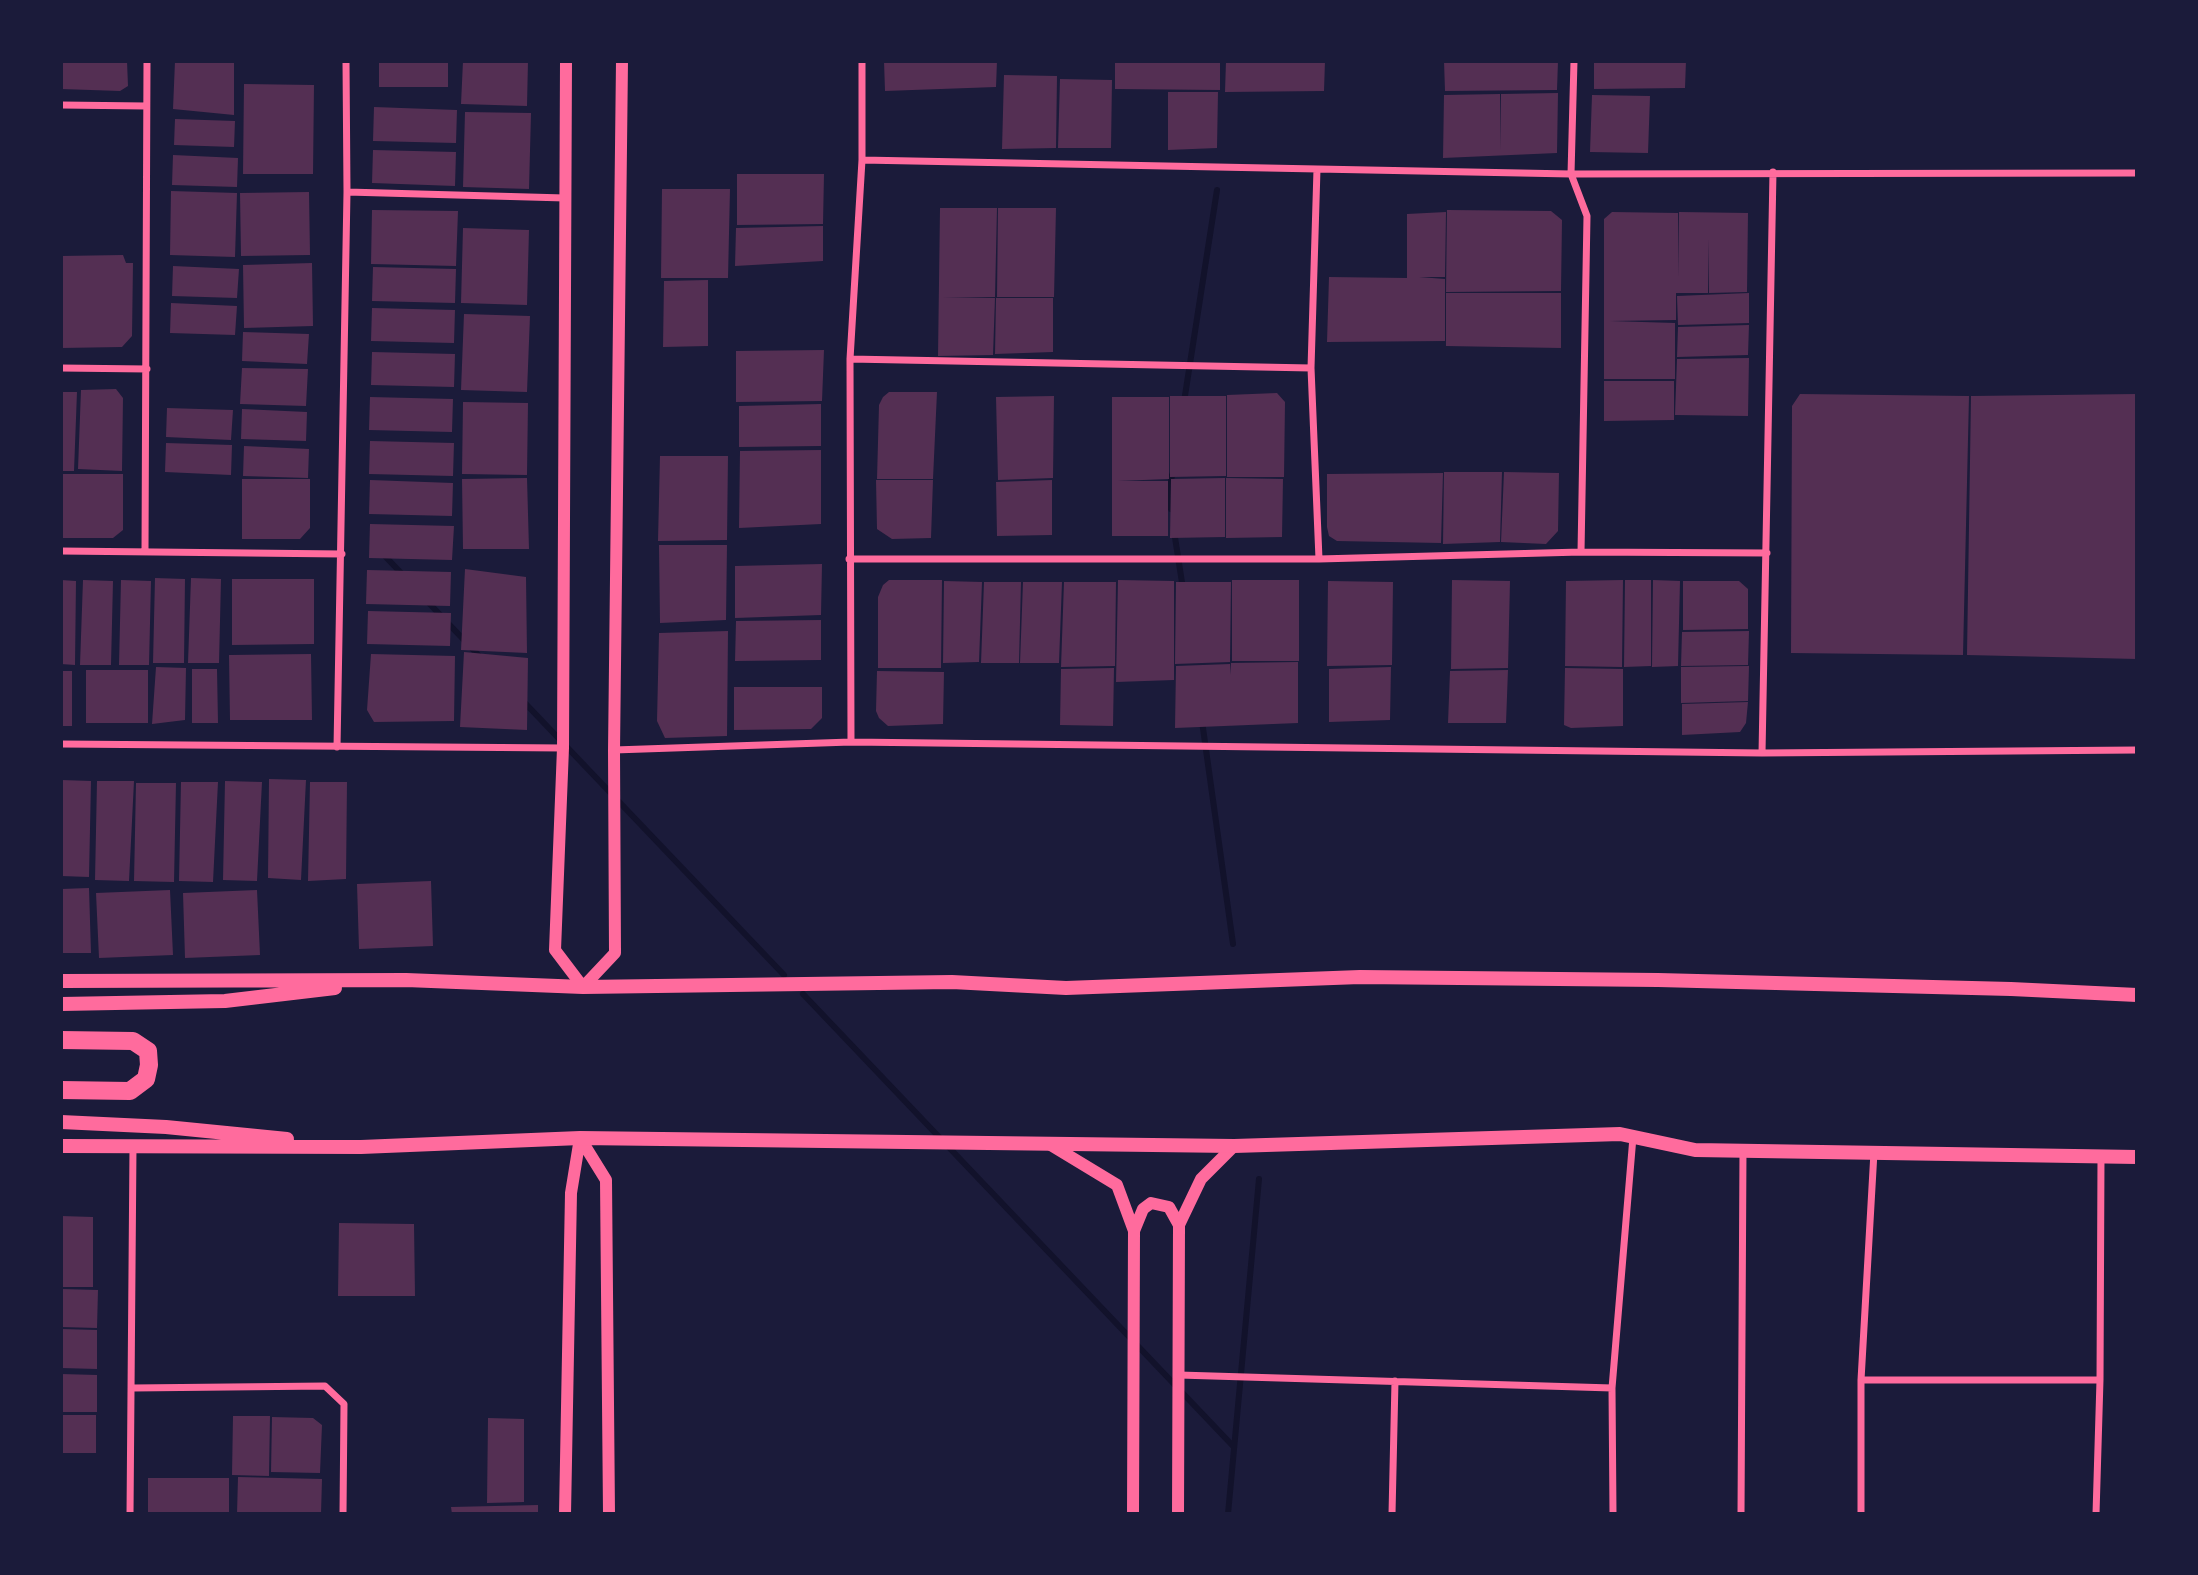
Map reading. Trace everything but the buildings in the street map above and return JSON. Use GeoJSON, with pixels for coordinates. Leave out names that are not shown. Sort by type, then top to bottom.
{"type":"FeatureCollection","features":[{"type":"Feature","properties":{"kind":"main road"},"geometry":{"type":"LineString","coordinates":[[61,981],[406,980],[583,987],[951,982],[1066,988],[1360,977],[1698,981],[2137,995]]}},
{"type":"Feature","properties":{"kind":"main road"},"geometry":{"type":"LineString","coordinates":[[61,1004],[225,1001],[406,980]]}},
{"type":"Feature","properties":{"kind":"main road"},"geometry":{"type":"LineString","coordinates":[[61,1040],[132,1041],[148,1051],[149,1065],[146,1079],[130,1091],[61,1090]]}},
{"type":"Feature","properties":{"kind":"main road"},"geometry":{"type":"LineString","coordinates":[[61,1122],[166,1127],[361,1147]]}},
{"type":"Feature","properties":{"kind":"main road"},"geometry":{"type":"LineString","coordinates":[[61,1146],[361,1147],[580,1139],[1234,1146],[1620,1134],[1695,1150],[2137,1157]]}},
{"type":"Feature","properties":{"kind":"street"},"geometry":{"type":"LineString","coordinates":[[145,551],[147,61]]}},
{"type":"Feature","properties":{"kind":"street"},"geometry":{"type":"LineString","coordinates":[[337,747],[347,192],[346,61]]}},
{"type":"Feature","properties":{"kind":"street"},"geometry":{"type":"LineString","coordinates":[[566,61],[563,748],[555,950],[583,987],[615,953],[614,750],[622,61]]}},
{"type":"Feature","properties":{"kind":"street"},"geometry":{"type":"LineString","coordinates":[[851,742],[849,359],[862,160],[862,61]]}},
{"type":"Feature","properties":{"kind":"street"},"geometry":{"type":"LineString","coordinates":[[1574,61],[1571,174],[1587,216],[1581,552]]}},
{"type":"Feature","properties":{"kind":"street"},"geometry":{"type":"LineString","coordinates":[[61,105],[146,106]]}},
{"type":"Feature","properties":{"kind":"street"},"geometry":{"type":"LineString","coordinates":[[862,160],[1571,174],[2137,173]]}},
{"type":"Feature","properties":{"kind":"street"},"geometry":{"type":"LineString","coordinates":[[1317,169],[1311,368],[1319,559]]}},
{"type":"Feature","properties":{"kind":"street"},"geometry":{"type":"LineString","coordinates":[[1762,753],[1768,553],[1773,172]]}},
{"type":"Feature","properties":{"kind":"street"},"geometry":{"type":"LineString","coordinates":[[347,192],[565,198]]}},
{"type":"Feature","properties":{"kind":"street"},"geometry":{"type":"LineString","coordinates":[[849,359],[1311,368]]}},
{"type":"Feature","properties":{"kind":"street"},"geometry":{"type":"LineString","coordinates":[[61,368],[147,369]]}},
{"type":"Feature","properties":{"kind":"street"},"geometry":{"type":"LineString","coordinates":[[61,551],[342,554]]}},
{"type":"Feature","properties":{"kind":"street"},"geometry":{"type":"LineString","coordinates":[[849,559],[1319,559],[1581,552],[1768,553]]}},
{"type":"Feature","properties":{"kind":"street"},"geometry":{"type":"LineString","coordinates":[[614,750],[851,742],[1762,753],[2137,750]]}},
{"type":"Feature","properties":{"kind":"street"},"geometry":{"type":"LineString","coordinates":[[61,744],[563,748]]}},
{"type":"Feature","properties":{"kind":"street"},"geometry":{"type":"LineString","coordinates":[[1613,1514],[1612,1388],[1633,1137]]}},
{"type":"Feature","properties":{"kind":"street"},"geometry":{"type":"LineString","coordinates":[[565,1514],[571,1193],[580,1139]]}},
{"type":"Feature","properties":{"kind":"street"},"geometry":{"type":"LineString","coordinates":[[580,1139],[606,1180],[609,1514]]}},
{"type":"Feature","properties":{"kind":"street"},"geometry":{"type":"LineString","coordinates":[[1051,1144],[1117,1185],[1134,1231],[1133,1514]]}},
{"type":"Feature","properties":{"kind":"street"},"geometry":{"type":"LineString","coordinates":[[1178,1514],[1179,1225],[1201,1179],[1234,1146]]}},
{"type":"Feature","properties":{"kind":"street"},"geometry":{"type":"LineString","coordinates":[[130,1514],[133,1147]]}},
{"type":"Feature","properties":{"kind":"street"},"geometry":{"type":"LineString","coordinates":[[1741,1514],[1743,1150]]}},
{"type":"Feature","properties":{"kind":"street"},"geometry":{"type":"LineString","coordinates":[[1861,1514],[1861,1380],[1874,1152]]}},
{"type":"Feature","properties":{"kind":"street"},"geometry":{"type":"LineString","coordinates":[[2096,1514],[2101,1156]]}},
{"type":"Feature","properties":{"kind":"street"},"geometry":{"type":"LineString","coordinates":[[1134,1231],[1143,1209],[1151,1203],[1169,1207],[1179,1225]]}},
{"type":"Feature","properties":{"kind":"street"},"geometry":{"type":"LineString","coordinates":[[1179,1375],[1612,1388]]}},
{"type":"Feature","properties":{"kind":"street"},"geometry":{"type":"LineString","coordinates":[[1861,1380],[2099,1380]]}},
{"type":"Feature","properties":{"kind":"street"},"geometry":{"type":"LineString","coordinates":[[1392,1514],[1395,1381]]}},
{"type":"Feature","properties":{"kind":"street"},"geometry":{"type":"LineString","coordinates":[[133,1388],[325,1386],[344,1404],[343,1514]]}},
{"type":"Feature","properties":{"kind":"waterway"},"geometry":{"type":"LineString","coordinates":[[1184,402],[1217,190]]}},
{"type":"Feature","properties":{"kind":"waterway"},"geometry":{"type":"LineString","coordinates":[[1171,509],[1169,494],[1172,475]]}},
{"type":"Feature","properties":{"kind":"waterway"},"geometry":{"type":"LineString","coordinates":[[1174,531],[1183,589]]}},
{"type":"Feature","properties":{"kind":"waterway"},"geometry":{"type":"LineString","coordinates":[[381,552],[403,575]]}},
{"type":"Feature","properties":{"kind":"waterway"},"geometry":{"type":"LineString","coordinates":[[427,601],[482,659]]}},
{"type":"Feature","properties":{"kind":"waterway"},"geometry":{"type":"LineString","coordinates":[[524,702],[784,975]]}},
{"type":"Feature","properties":{"kind":"waterway"},"geometry":{"type":"LineString","coordinates":[[1202,721],[1233,944]]}},
{"type":"Feature","properties":{"kind":"waterway"},"geometry":{"type":"LineString","coordinates":[[803,994],[1233,1446]]}},
{"type":"Feature","properties":{"kind":"waterway"},"geometry":{"type":"LineString","coordinates":[[1228,1514],[1259,1179]]}}]}
